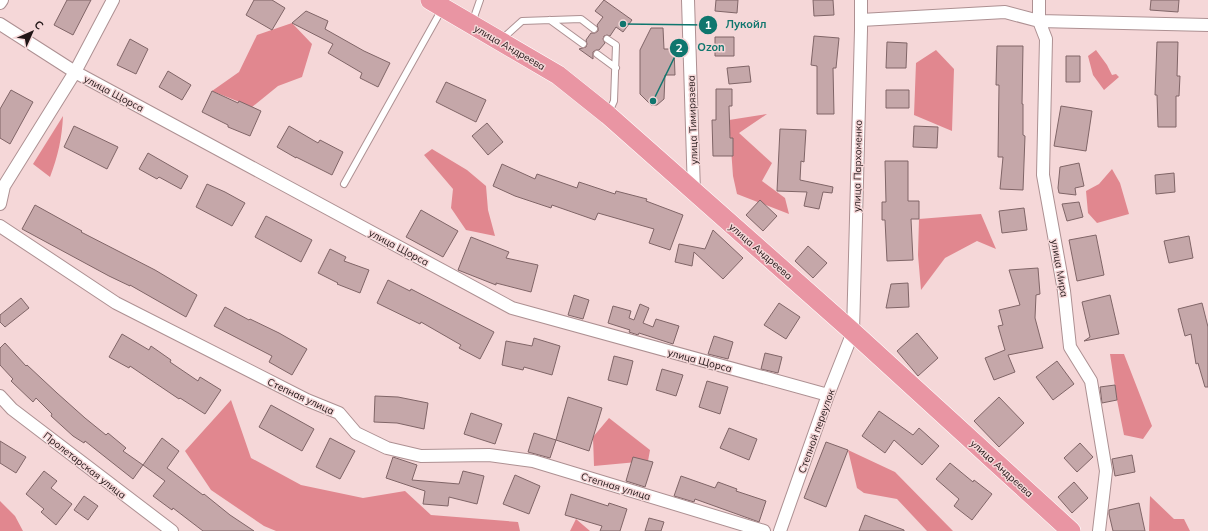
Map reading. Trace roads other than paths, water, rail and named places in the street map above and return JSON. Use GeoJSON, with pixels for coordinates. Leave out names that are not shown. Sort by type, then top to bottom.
{"type":"FeatureCollection","features":[{"type":"Feature","properties":{"kind":"main road","name":"улица Андреева"},"geometry":{"type":"LineString","coordinates":[[436,4],[558,75],[608,116],[853,332],[1071,531]]}},
{"type":"Feature","properties":{"kind":"street"},"geometry":{"type":"LineString","coordinates":[[0,204],[2,184],[75,72],[113,0]]}},
{"type":"Feature","properties":{"kind":"street","name":"улица Тимирязева"},"geometry":{"type":"LineString","coordinates":[[688,0],[694,192]]}},
{"type":"Feature","properties":{"kind":"street","name":"улица Пархоменко"},"geometry":{"type":"LineString","coordinates":[[853,332],[861,20],[860,0]]}},
{"type":"Feature","properties":{"kind":"street","name":"улица Мира"},"geometry":{"type":"LineString","coordinates":[[1039,0],[1039,21],[1046,39],[1043,175],[1064,291],[1070,347],[1091,381],[1106,471],[1099,531]]}},
{"type":"Feature","properties":{"kind":"street"},"geometry":{"type":"LineString","coordinates":[[861,20],[1005,12],[1039,21],[1208,25]]}},
{"type":"Feature","properties":{"kind":"street","name":"улица Щорса"},"geometry":{"type":"LineString","coordinates":[[0,24],[75,72],[512,308],[828,395]]}},
{"type":"Feature","properties":{"kind":"street","name":"Степная улица"},"geometry":{"type":"LineString","coordinates":[[0,226],[116,303],[307,400],[339,414],[356,433],[387,448],[421,456],[489,455],[533,461],[764,531]]}},
{"type":"Feature","properties":{"kind":"street","name":"Степной переулок"},"geometry":{"type":"LineString","coordinates":[[780,531],[828,395],[853,332]]}},
{"type":"Feature","properties":{"kind":"street","name":"Пролетарская улица"},"geometry":{"type":"LineString","coordinates":[[0,396],[12,409],[167,530]]}},
{"type":"Feature","properties":{"kind":"lane"},"geometry":{"type":"LineString","coordinates":[[471,24],[480,0]]}},
{"type":"Feature","properties":{"kind":"lane"},"geometry":{"type":"LineString","coordinates":[[344,184],[436,4]]}},
{"type":"Feature","properties":{"kind":"lane"},"geometry":{"type":"LineString","coordinates":[[499,41],[522,21],[581,19],[594,29]]}},
{"type":"Feature","properties":{"kind":"lane"},"geometry":{"type":"LineString","coordinates":[[550,20],[583,44]]}},
{"type":"Feature","properties":{"kind":"lane"},"geometry":{"type":"LineString","coordinates":[[607,39],[616,45],[614,101],[608,116]]}},
{"type":"Feature","properties":{"kind":"lane"},"geometry":{"type":"LineString","coordinates":[[596,54],[616,68]]}},
{"type":"Feature","properties":{"kind":"place","name":"Лукойл"},"geometry":{"type":"Point","coordinates":[623,24]}},
{"type":"Feature","properties":{"kind":"place","name":"Ozon"},"geometry":{"type":"Point","coordinates":[653,101]}}]}
